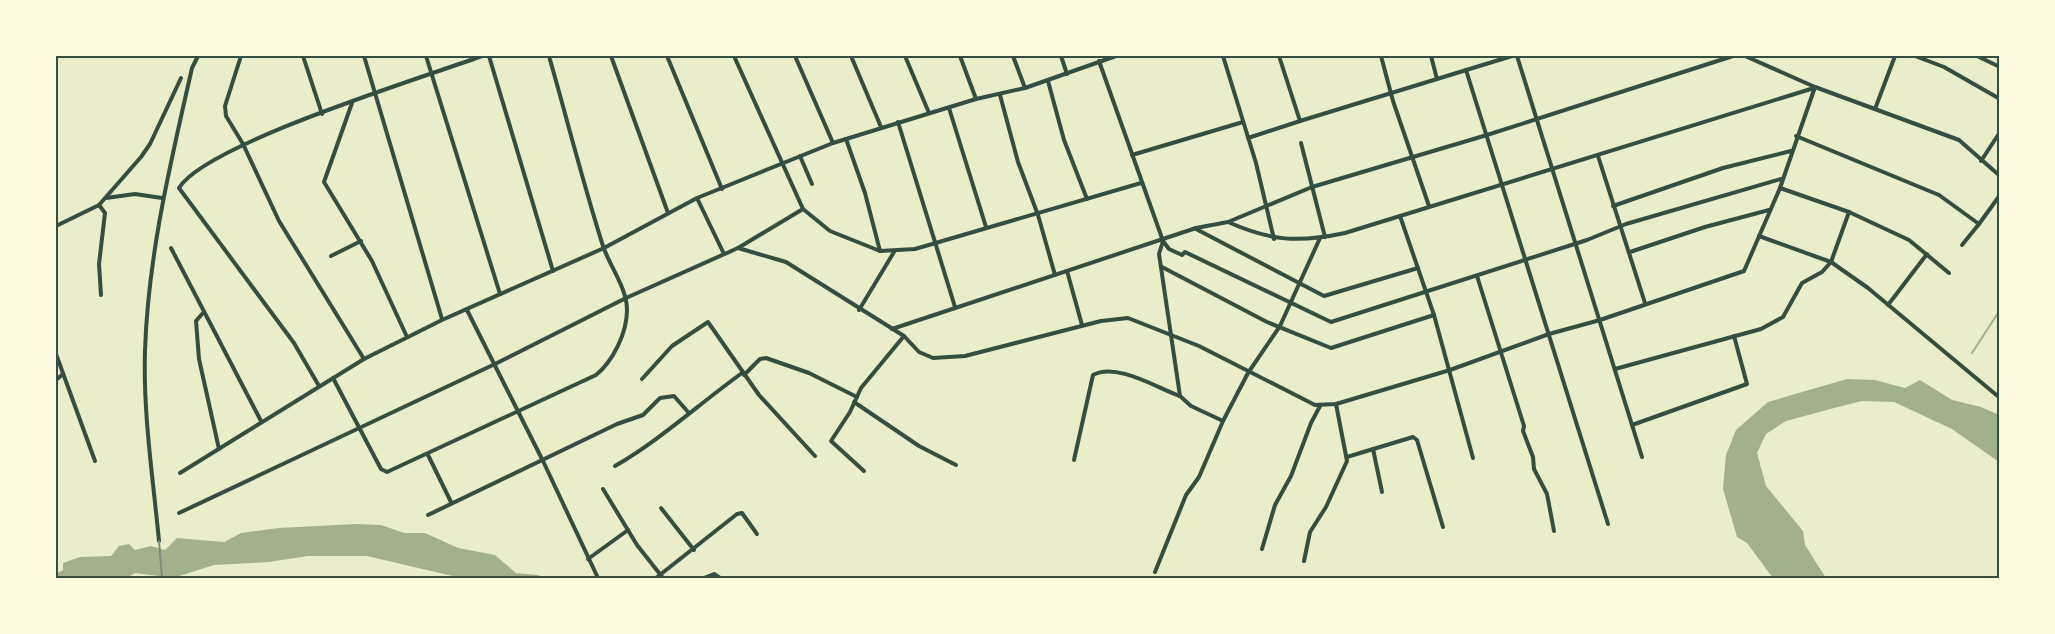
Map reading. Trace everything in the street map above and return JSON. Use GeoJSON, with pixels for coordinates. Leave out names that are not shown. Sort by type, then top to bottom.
{"type":"FeatureCollection","features":[{"type":"Feature","properties":{"kind":"street"},"geometry":{"type":"LineString","coordinates":[[159,541],[145,395],[145,349],[162,198],[192,68],[198,56]]}},
{"type":"Feature","properties":{"kind":"street"},"geometry":{"type":"LineString","coordinates":[[241,56],[225,106],[229,123],[243,144],[279,221],[364,359]]}},
{"type":"Feature","properties":{"kind":"street"},"geometry":{"type":"LineString","coordinates":[[303,56],[322,114]]}},
{"type":"Feature","properties":{"kind":"street"},"geometry":{"type":"LineString","coordinates":[[364,56],[442,320]]}},
{"type":"Feature","properties":{"kind":"street"},"geometry":{"type":"LineString","coordinates":[[426,56],[500,294]]}},
{"type":"Feature","properties":{"kind":"street"},"geometry":{"type":"LineString","coordinates":[[319,386],[294,343],[179,188],[185,180],[243,144],[482,56]]}},
{"type":"Feature","properties":{"kind":"street"},"geometry":{"type":"LineString","coordinates":[[489,56],[553,271]]}},
{"type":"Feature","properties":{"kind":"street"},"geometry":{"type":"LineString","coordinates":[[333,378],[383,472],[428,455],[601,370],[620,342],[627,312],[626,298],[604,248],[549,56]]}},
{"type":"Feature","properties":{"kind":"street"},"geometry":{"type":"LineString","coordinates":[[611,56],[668,213]]}},
{"type":"Feature","properties":{"kind":"street"},"geometry":{"type":"LineString","coordinates":[[667,56],[722,189]]}},
{"type":"Feature","properties":{"kind":"street"},"geometry":{"type":"LineString","coordinates":[[734,56],[803,209],[830,231],[880,251],[894,252],[936,242],[986,226],[1038,215],[1141,183]]}},
{"type":"Feature","properties":{"kind":"street"},"geometry":{"type":"LineString","coordinates":[[795,56],[833,143]]}},
{"type":"Feature","properties":{"kind":"street"},"geometry":{"type":"LineString","coordinates":[[851,56],[880,127]]}},
{"type":"Feature","properties":{"kind":"street"},"geometry":{"type":"LineString","coordinates":[[905,56],[929,113]]}},
{"type":"Feature","properties":{"kind":"street"},"geometry":{"type":"LineString","coordinates":[[960,56],[976,99]]}},
{"type":"Feature","properties":{"kind":"street"},"geometry":{"type":"LineString","coordinates":[[1013,56],[1025,88]]}},
{"type":"Feature","properties":{"kind":"street"},"geometry":{"type":"LineString","coordinates":[[1061,56],[1067,74]]}},
{"type":"Feature","properties":{"kind":"street"},"geometry":{"type":"LineString","coordinates":[[180,473],[364,359],[442,320],[604,248],[697,198],[782,162],[880,127],[976,99],[1025,88],[1116,56]]}},
{"type":"Feature","properties":{"kind":"street"},"geometry":{"type":"LineString","coordinates":[[1223,56],[1248,138],[1274,239]]}},
{"type":"Feature","properties":{"kind":"street"},"geometry":{"type":"LineString","coordinates":[[1280,56],[1299,122]]}},
{"type":"Feature","properties":{"kind":"street"},"geometry":{"type":"LineString","coordinates":[[1381,56],[1391,94],[1414,156],[1429,206]]}},
{"type":"Feature","properties":{"kind":"street"},"geometry":{"type":"LineString","coordinates":[[1431,56],[1437,79]]}},
{"type":"Feature","properties":{"kind":"street"},"geometry":{"type":"LineString","coordinates":[[1488,56],[1491,63]]}},
{"type":"Feature","properties":{"kind":"street"},"geometry":{"type":"LineString","coordinates":[[1248,138],[1512,56]]}},
{"type":"Feature","properties":{"kind":"street"},"geometry":{"type":"LineString","coordinates":[[1517,56],[1642,457]]}},
{"type":"Feature","properties":{"kind":"street"},"geometry":{"type":"LineString","coordinates":[[891,329],[1163,241],[1196,228],[1228,222],[1312,187],[1487,135],[1536,117],[1732,56]]}},
{"type":"Feature","properties":{"kind":"street"},"geometry":{"type":"LineString","coordinates":[[1745,56],[1815,87],[1959,140],[2000,176]]}},
{"type":"Feature","properties":{"kind":"street"},"geometry":{"type":"LineString","coordinates":[[1875,109],[1895,56]]}},
{"type":"Feature","properties":{"kind":"street"},"geometry":{"type":"LineString","coordinates":[[1915,56],[1944,67],[2000,99]]}},
{"type":"Feature","properties":{"kind":"street"},"geometry":{"type":"LineString","coordinates":[[1977,56],[2000,67]]}},
{"type":"Feature","properties":{"kind":"street"},"geometry":{"type":"LineString","coordinates":[[1099,61],[1163,241],[1179,254],[1182,255],[1185,252],[1331,322],[1622,227],[1781,179]]}},
{"type":"Feature","properties":{"kind":"street"},"geometry":{"type":"LineString","coordinates":[[1466,70],[1608,524]]}},
{"type":"Feature","properties":{"kind":"street"},"geometry":{"type":"LineString","coordinates":[[56,226],[99,205],[105,198],[150,144],[180,78]]}},
{"type":"Feature","properties":{"kind":"street"},"geometry":{"type":"LineString","coordinates":[[1048,81],[1058,120],[1087,199]]}},
{"type":"Feature","properties":{"kind":"street"},"geometry":{"type":"LineString","coordinates":[[738,248],[786,262],[859,310],[904,336],[919,352],[933,358],[965,356],[1082,325],[1128,318],[1199,346],[1248,373],[1320,405],[1336,404],[1450,370],[1549,334],[1600,320],[1744,271],[1780,188],[1791,150],[1815,87]]}},
{"type":"Feature","properties":{"kind":"street"},"geometry":{"type":"LineString","coordinates":[[1228,222],[1274,239],[1323,238],[1503,186],[1815,87]]}},
{"type":"Feature","properties":{"kind":"street"},"geometry":{"type":"LineString","coordinates":[[1000,95],[1018,162],[1038,215],[1055,275]]}},
{"type":"Feature","properties":{"kind":"street"},"geometry":{"type":"LineString","coordinates":[[352,102],[324,182],[360,241],[407,337]]}},
{"type":"Feature","properties":{"kind":"street"},"geometry":{"type":"LineString","coordinates":[[949,108],[986,226]]}},
{"type":"Feature","properties":{"kind":"street"},"geometry":{"type":"LineString","coordinates":[[898,122],[955,307]]}},
{"type":"Feature","properties":{"kind":"street"},"geometry":{"type":"LineString","coordinates":[[1132,155],[1243,122]]}},
{"type":"Feature","properties":{"kind":"street"},"geometry":{"type":"LineString","coordinates":[[1981,161],[2000,132]]}},
{"type":"Feature","properties":{"kind":"street"},"geometry":{"type":"LineString","coordinates":[[1796,136],[1939,195],[1979,224]]}},
{"type":"Feature","properties":{"kind":"street"},"geometry":{"type":"LineString","coordinates":[[846,139],[865,193],[880,251]]}},
{"type":"Feature","properties":{"kind":"street"},"geometry":{"type":"LineString","coordinates":[[1155,572],[1186,495],[1199,477],[1223,421],[1248,373],[1280,326],[1323,238],[1301,143]]}},
{"type":"Feature","properties":{"kind":"street"},"geometry":{"type":"LineString","coordinates":[[1613,206],[1723,168],[1791,150]]}},
{"type":"Feature","properties":{"kind":"street"},"geometry":{"type":"LineString","coordinates":[[800,156],[812,184]]}},
{"type":"Feature","properties":{"kind":"street"},"geometry":{"type":"LineString","coordinates":[[1598,156],[1645,303]]}},
{"type":"Feature","properties":{"kind":"street"},"geometry":{"type":"LineString","coordinates":[[1780,188],[1850,212],[1909,240],[1949,273]]}},
{"type":"Feature","properties":{"kind":"street"},"geometry":{"type":"LineString","coordinates":[[105,198],[135,194],[162,198]]}},
{"type":"Feature","properties":{"kind":"street"},"geometry":{"type":"LineString","coordinates":[[1962,245],[2000,195]]}},
{"type":"Feature","properties":{"kind":"street"},"geometry":{"type":"LineString","coordinates":[[697,198],[724,254]]}},
{"type":"Feature","properties":{"kind":"street"},"geometry":{"type":"LineString","coordinates":[[99,205],[105,213],[99,264],[101,295]]}},
{"type":"Feature","properties":{"kind":"street"},"geometry":{"type":"LineString","coordinates":[[179,513],[495,364],[626,298],[738,248],[803,209]]}},
{"type":"Feature","properties":{"kind":"street"},"geometry":{"type":"LineString","coordinates":[[1630,252],[1705,227],[1770,210]]}},
{"type":"Feature","properties":{"kind":"street"},"geometry":{"type":"LineString","coordinates":[[1615,369],[1772,325],[1784,317],[1802,283],[1822,272],[1830,262],[1850,212]]}},
{"type":"Feature","properties":{"kind":"street"},"geometry":{"type":"LineString","coordinates":[[1400,216],[1434,315],[1473,458]]}},
{"type":"Feature","properties":{"kind":"street"},"geometry":{"type":"LineString","coordinates":[[1196,228],[1328,296],[1418,268]]}},
{"type":"Feature","properties":{"kind":"street"},"geometry":{"type":"LineString","coordinates":[[1759,236],[1830,262],[1887,305],[2000,398]]}},
{"type":"Feature","properties":{"kind":"street"},"geometry":{"type":"LineString","coordinates":[[331,256],[360,241]]}},
{"type":"Feature","properties":{"kind":"street"},"geometry":{"type":"LineString","coordinates":[[1163,241],[1159,254],[1180,396]]}},
{"type":"Feature","properties":{"kind":"street"},"geometry":{"type":"LineString","coordinates":[[171,248],[261,421]]}},
{"type":"Feature","properties":{"kind":"street"},"geometry":{"type":"LineString","coordinates":[[859,310],[894,252]]}},
{"type":"Feature","properties":{"kind":"street"},"geometry":{"type":"LineString","coordinates":[[1887,305],[1927,254]]}},
{"type":"Feature","properties":{"kind":"street"},"geometry":{"type":"LineString","coordinates":[[1162,267],[1257,317],[1331,348],[1434,315]]}},
{"type":"Feature","properties":{"kind":"street"},"geometry":{"type":"LineString","coordinates":[[1067,271],[1082,325]]}},
{"type":"Feature","properties":{"kind":"street"},"geometry":{"type":"LineString","coordinates":[[1477,276],[1524,426],[1523,431],[1533,457],[1534,469],[1547,494],[1554,531]]}},
{"type":"Feature","properties":{"kind":"street"},"geometry":{"type":"LineString","coordinates":[[467,310],[543,461],[598,579]]}},
{"type":"Feature","properties":{"kind":"street"},"geometry":{"type":"LineString","coordinates":[[203,313],[196,321],[199,359],[219,449]]}},
{"type":"Feature","properties":{"kind":"street"},"geometry":{"type":"LineString","coordinates":[[642,379],[672,346],[708,322],[743,374],[815,456]]}},
{"type":"Feature","properties":{"kind":"street"},"geometry":{"type":"LineString","coordinates":[[864,471],[831,441],[870,376],[904,336]]}},
{"type":"Feature","properties":{"kind":"street"},"geometry":{"type":"LineString","coordinates":[[1632,425],[1748,384],[1734,336]]}},
{"type":"Feature","properties":{"kind":"street"},"geometry":{"type":"LineString","coordinates":[[56,354],[95,461]]}},
{"type":"Feature","properties":{"kind":"street"},"geometry":{"type":"LineString","coordinates":[[615,466],[645,447],[688,412],[743,374],[760,359],[766,357],[809,373],[857,397]]}},
{"type":"Feature","properties":{"kind":"street"},"geometry":{"type":"LineString","coordinates":[[1074,460],[1093,375],[1098,372],[1134,376],[1180,396],[1191,406],[1223,421]]}},
{"type":"Feature","properties":{"kind":"street"},"geometry":{"type":"LineString","coordinates":[[56,380],[63,374]]}},
{"type":"Feature","properties":{"kind":"street"},"geometry":{"type":"LineString","coordinates":[[428,515],[617,424],[642,415],[666,396],[674,396],[688,412]]}},
{"type":"Feature","properties":{"kind":"street"},"geometry":{"type":"LineString","coordinates":[[855,402],[919,446],[956,465]]}},
{"type":"Feature","properties":{"kind":"street"},"geometry":{"type":"LineString","coordinates":[[1304,561],[1310,531],[1326,507],[1347,457],[1336,404]]}},
{"type":"Feature","properties":{"kind":"street"},"geometry":{"type":"LineString","coordinates":[[1262,549],[1275,505],[1291,476],[1320,405]]}},
{"type":"Feature","properties":{"kind":"street"},"geometry":{"type":"LineString","coordinates":[[1347,457],[1413,437],[1417,440],[1443,526]]}},
{"type":"Feature","properties":{"kind":"street"},"geometry":{"type":"LineString","coordinates":[[1373,449],[1382,492]]}},
{"type":"Feature","properties":{"kind":"street"},"geometry":{"type":"LineString","coordinates":[[428,455],[451,502]]}},
{"type":"Feature","properties":{"kind":"street"},"geometry":{"type":"LineString","coordinates":[[603,489],[660,577],[737,514],[742,513],[757,534]]}},
{"type":"Feature","properties":{"kind":"street"},"geometry":{"type":"LineString","coordinates":[[661,508],[694,550]]}},
{"type":"Feature","properties":{"kind":"street"},"geometry":{"type":"LineString","coordinates":[[588,559],[628,530]]}},
{"type":"Feature","properties":{"kind":"street"},"geometry":{"type":"LineString","coordinates":[[704,579],[714,574],[720,579]]}},
{"type":"Feature","properties":{"kind":"shaded area"},"geometry":{"type":"Polygon","coordinates":[[[1847,379],[1875,380],[1905,388],[1920,380],[1952,400],[1981,407],[1999,415],[1999,462],[1952,429],[1894,402],[1862,401],[1786,421],[1766,434],[1757,453],[1766,486],[1803,531],[1805,545],[1826,578],[1773,578],[1747,543],[1737,537],[1723,489],[1726,455],[1736,430],[1768,402],[1847,379]]]}},
{"type":"Feature","properties":{"kind":"shaded area"},"geometry":{"type":"Polygon","coordinates":[[[381,525],[404,533],[425,533],[458,548],[495,555],[516,573],[538,575],[544,578],[461,578],[367,556],[308,556],[269,562],[214,565],[173,578],[135,573],[127,578],[56,578],[56,574],[63,570],[63,563],[80,557],[111,556],[119,546],[129,544],[135,550],[151,546],[165,550],[177,538],[224,542],[241,533],[279,528],[381,525]]]}},
{"type":"Feature","properties":{"kind":"waterway"},"geometry":{"type":"LineString","coordinates":[[1972,353],[2000,310]]}},
{"type":"Feature","properties":{"kind":"railway"},"geometry":{"type":"LineString","coordinates":[[159,541],[162,578]]}}]}
